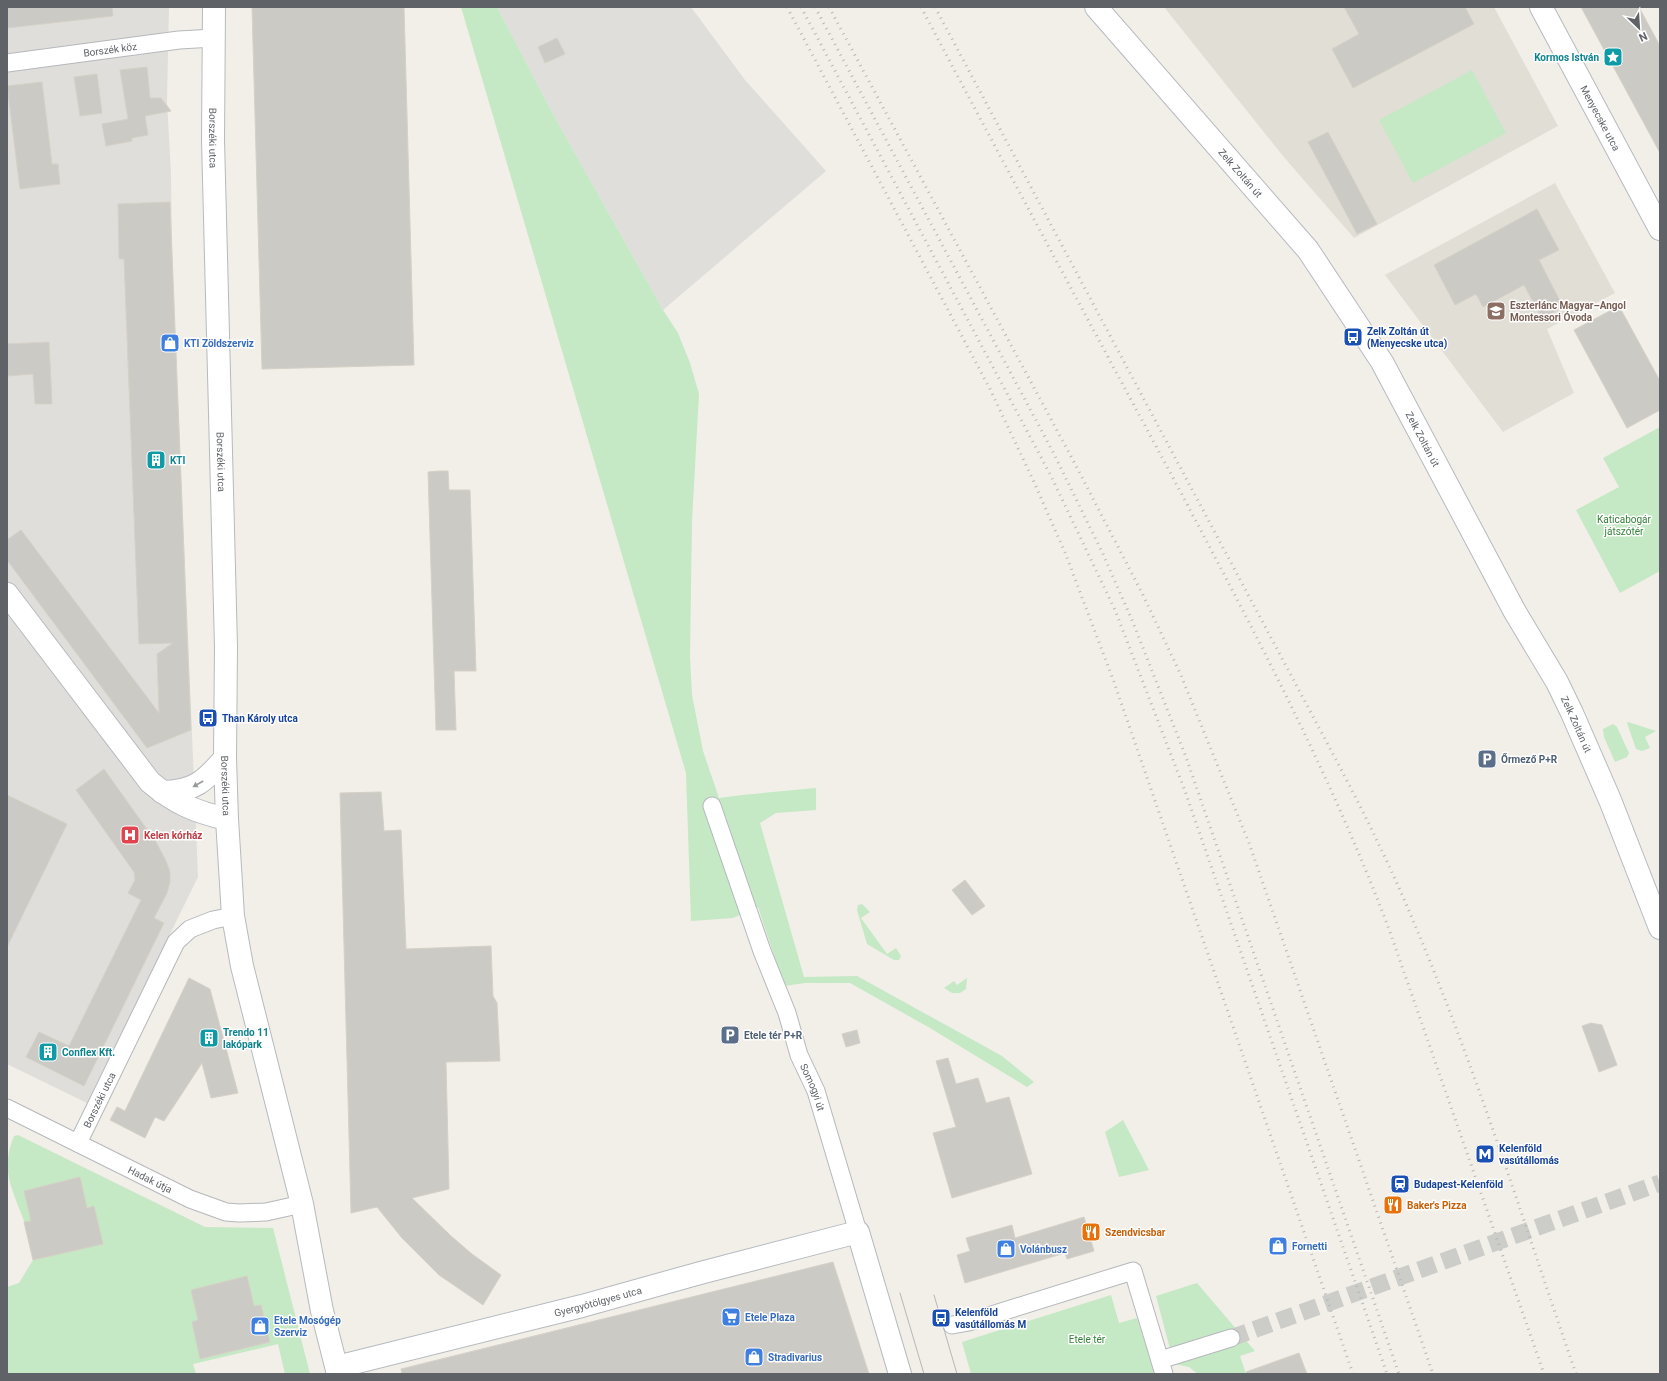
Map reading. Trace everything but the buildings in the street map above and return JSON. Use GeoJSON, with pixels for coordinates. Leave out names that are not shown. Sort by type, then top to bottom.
{"type":"FeatureCollection","features":[{"type":"Feature","properties":{"kind":"main road","name":"Borszéki utca"},"geometry":{"type":"LineString","coordinates":[[214,7],[213,140],[226,648],[227,819],[233,916],[242,966],[302,1204]]}},
{"type":"Feature","properties":{"kind":"main road","name":"Zelk Zoltán út"},"geometry":{"type":"LineString","coordinates":[[1096,7],[1308,250],[1382,362],[1515,612],[1557,682],[1610,800],[1660,928]]}},
{"type":"Feature","properties":{"kind":"main road","name":"Menyecske utca"},"geometry":{"type":"LineString","coordinates":[[1541,7],[1660,229]]}},
{"type":"Feature","properties":{"kind":"main road"},"geometry":{"type":"LineString","coordinates":[[7,594],[150,782],[180,805],[199,813],[227,819]]}},
{"type":"Feature","properties":{"kind":"main road"},"geometry":{"type":"LineString","coordinates":[[162,792],[179,792],[192,788],[205,780],[226,758]]}},
{"type":"Feature","properties":{"kind":"main road"},"geometry":{"type":"LineString","coordinates":[[302,1204],[322,1311],[338,1371]]}},
{"type":"Feature","properties":{"kind":"main road","name":"Gyergyótölgyes utca"},"geometry":{"type":"LineString","coordinates":[[338,1371],[858,1232]]}},
{"type":"Feature","properties":{"kind":"main road","name":"Somogyi út"},"geometry":{"type":"LineString","coordinates":[[858,1232],[900,1374]]}},
{"type":"Feature","properties":{"kind":"street","name":"Borszék köz"},"geometry":{"type":"LineString","coordinates":[[7,62],[179,40],[214,38]]}},
{"type":"Feature","properties":{"kind":"street","name":"Somogyi út"},"geometry":{"type":"LineString","coordinates":[[712,806],[762,951],[787,1013],[799,1055],[816,1091],[858,1232]]}},
{"type":"Feature","properties":{"kind":"street","name":"Borszéki utca"},"geometry":{"type":"LineString","coordinates":[[78,1143],[176,942],[190,929],[213,920],[233,916]]}},
{"type":"Feature","properties":{"kind":"street","name":"Hadak útja"},"geometry":{"type":"LineString","coordinates":[[7,1108],[190,1199],[226,1212],[266,1212],[302,1204]]}},
{"type":"Feature","properties":{"kind":"street"},"geometry":{"type":"LineString","coordinates":[[952,1325],[969,1322],[1133,1271],[1162,1367],[1230,1338]]}},
{"type":"Feature","properties":{"kind":"shaded area"},"geometry":{"type":"Polygon","coordinates":[[[7,7],[169,7],[167,101],[171,174],[172,257],[198,877],[87,1103],[7,1064],[7,7]]]}},
{"type":"Feature","properties":{"kind":"shaded area"},"geometry":{"type":"Polygon","coordinates":[[[497,7],[691,7],[745,80],[826,171],[663,310],[554,116],[497,7]]]}},
{"type":"Feature","properties":{"kind":"shaded area"},"geometry":{"type":"Polygon","coordinates":[[[1164,7],[1494,7],[1558,126],[1354,238],[1283,156],[1164,7]]]}},
{"type":"Feature","properties":{"kind":"shaded area","name":"Eszterlánc Magyar–Angol Montessori Óvoda"},"geometry":{"type":"Polygon","coordinates":[[[1555,183],[1615,293],[1547,329],[1574,393],[1503,432],[1385,275],[1555,183]]]}},
{"type":"Feature","properties":{"kind":"green space"},"geometry":{"type":"Polygon","coordinates":[[[461,7],[497,7],[554,116],[663,310],[678,333],[690,363],[699,394],[692,521],[690,657],[692,695],[703,751],[719,798],[816,788],[816,810],[776,813],[760,823],[804,977],[857,976],[1002,1056],[1034,1082],[1027,1087],[930,1028],[850,983],[805,983],[784,986],[758,907],[733,918],[691,921],[686,773],[461,7]]]}},
{"type":"Feature","properties":{"kind":"green space"},"geometry":{"type":"Polygon","coordinates":[[[1472,70],[1506,133],[1413,183],[1379,120],[1472,70]]]}},
{"type":"Feature","properties":{"kind":"green space","name":"Katicabogár játszótér"},"geometry":{"type":"Polygon","coordinates":[[[1660,427],[1660,571],[1620,593],[1576,510],[1619,487],[1603,458],[1660,427]]]}},
{"type":"Feature","properties":{"kind":"green space"},"geometry":{"type":"Polygon","coordinates":[[[1628,722],[1656,731],[1645,737],[1650,748],[1642,751],[1636,749],[1627,723],[1628,722]]]}},
{"type":"Feature","properties":{"kind":"green space"},"geometry":{"type":"Polygon","coordinates":[[[1613,724],[1617,727],[1629,753],[1627,757],[1615,762],[1604,737],[1603,729],[1613,724]]]}},
{"type":"Feature","properties":{"kind":"green space"},"geometry":{"type":"Polygon","coordinates":[[[862,904],[870,912],[861,918],[887,954],[896,948],[901,956],[899,960],[894,960],[867,944],[857,910],[858,905],[862,904]]]}},
{"type":"Feature","properties":{"kind":"green space"},"geometry":{"type":"Polygon","coordinates":[[[967,978],[966,989],[960,993],[952,993],[944,988],[954,981],[957,985],[967,978]]]}},
{"type":"Feature","properties":{"kind":"green space"},"geometry":{"type":"Polygon","coordinates":[[[1123,1120],[1149,1170],[1119,1177],[1105,1132],[1123,1120]]]}},
{"type":"Feature","properties":{"kind":"green space"},"geometry":{"type":"Polygon","coordinates":[[[18,1135],[205,1227],[273,1228],[310,1374],[285,1374],[278,1344],[193,1364],[196,1374],[7,1374],[7,1287],[19,1283],[33,1260],[25,1226],[9,1179],[8,1159],[10,1148],[14,1136],[18,1135]]]}},
{"type":"Feature","properties":{"kind":"green space"},"geometry":{"type":"Polygon","coordinates":[[[1197,1283],[1255,1351],[1240,1356],[1246,1374],[1198,1374],[1189,1367],[1174,1364],[1156,1296],[1197,1283]]]}},
{"type":"Feature","properties":{"kind":"green space","name":"Etele tér"},"geometry":{"type":"Polygon","coordinates":[[[1111,1295],[1119,1323],[1137,1318],[1155,1374],[971,1374],[962,1342],[1111,1295]]]}},
{"type":"Feature","properties":{"kind":"tunnel"},"geometry":{"type":"LineString","coordinates":[[1231,1338],[1660,1183]]}},
{"type":"Feature","properties":{"kind":"tram line"},"geometry":{"type":"LineString","coordinates":[[900,1293],[924,1374]]}},
{"type":"Feature","properties":{"kind":"tram line"},"geometry":{"type":"LineString","coordinates":[[934,1295],[957,1374]]}},
{"type":"Feature","properties":{"kind":"railway"},"geometry":{"type":"LineString","coordinates":[[787,7],[990,389],[1034,482],[1066,555],[1114,682],[1353,1374]]}},
{"type":"Feature","properties":{"kind":"railway"},"geometry":{"type":"LineString","coordinates":[[801,7],[1051,476],[1115,610],[1185,791],[1387,1374]]}},
{"type":"Feature","properties":{"kind":"railway"},"geometry":{"type":"LineString","coordinates":[[815,7],[1053,452],[1103,554],[1132,620],[1186,757],[1399,1374]]}},
{"type":"Feature","properties":{"kind":"railway"},"geometry":{"type":"LineString","coordinates":[[829,7],[1074,462],[1142,593],[1180,673],[1249,843],[1433,1374]]}},
{"type":"Feature","properties":{"kind":"railway"},"geometry":{"type":"LineString","coordinates":[[921,7],[1231,588],[1316,758],[1342,815],[1390,932],[1544,1374]]}},
{"type":"Feature","properties":{"kind":"railway"},"geometry":{"type":"LineString","coordinates":[[935,7],[1342,771],[1391,870],[1409,910],[1481,1095],[1576,1374]]}},
{"type":"Feature","properties":{"kind":"place","name":"Kormos István"},"geometry":{"type":"Point","coordinates":[1613,57]}},
{"type":"Feature","properties":{"kind":"place","name":"Eszterlánc Magyar–Angol Montessori Óvoda"},"geometry":{"type":"Point","coordinates":[1496,311]}},
{"type":"Feature","properties":{"kind":"place","name":"Zelk Zoltán út (Menyecske utca)"},"geometry":{"type":"Point","coordinates":[1353,337]}},
{"type":"Feature","properties":{"kind":"place","name":"KTI Zöldszerviz"},"geometry":{"type":"Point","coordinates":[170,343]}},
{"type":"Feature","properties":{"kind":"place","name":"KTI"},"geometry":{"type":"Point","coordinates":[156,460]}},
{"type":"Feature","properties":{"kind":"place","name":"Than Károly utca"},"geometry":{"type":"Point","coordinates":[208,718]}},
{"type":"Feature","properties":{"kind":"place","name":"Őrmező P+R"},"geometry":{"type":"Point","coordinates":[1487,759]}},
{"type":"Feature","properties":{"kind":"place","name":"Kelen kórház"},"geometry":{"type":"Point","coordinates":[130,835]}},
{"type":"Feature","properties":{"kind":"place","name":"Etele tér P+R"},"geometry":{"type":"Point","coordinates":[730,1035]}},
{"type":"Feature","properties":{"kind":"place","name":"Trendo 11 lakópark"},"geometry":{"type":"Point","coordinates":[209,1038]}},
{"type":"Feature","properties":{"kind":"place","name":"Conflex Kft."},"geometry":{"type":"Point","coordinates":[48,1052]}},
{"type":"Feature","properties":{"kind":"place","name":"Kelenföld vasútállomás"},"geometry":{"type":"Point","coordinates":[1485,1154]}},
{"type":"Feature","properties":{"kind":"place","name":"Budapest-Kelenföld"},"geometry":{"type":"Point","coordinates":[1400,1184]}},
{"type":"Feature","properties":{"kind":"place","name":"Baker's Pizza"},"geometry":{"type":"Point","coordinates":[1393,1205]}},
{"type":"Feature","properties":{"kind":"place","name":"Szendvicsbar"},"geometry":{"type":"Point","coordinates":[1091,1232]}},
{"type":"Feature","properties":{"kind":"place","name":"Fornetti"},"geometry":{"type":"Point","coordinates":[1278,1246]}},
{"type":"Feature","properties":{"kind":"place","name":"Volánbusz"},"geometry":{"type":"Point","coordinates":[1006,1249]}},
{"type":"Feature","properties":{"kind":"place","name":"Etele Plaza"},"geometry":{"type":"Point","coordinates":[731,1317]}},
{"type":"Feature","properties":{"kind":"place","name":"Kelenföld vasútállomás M"},"geometry":{"type":"Point","coordinates":[941,1318]}},
{"type":"Feature","properties":{"kind":"place","name":"Etele Mosógép Szerviz"},"geometry":{"type":"Point","coordinates":[260,1326]}},
{"type":"Feature","properties":{"kind":"place","name":"Stradivarius"},"geometry":{"type":"Point","coordinates":[754,1357]}}]}
